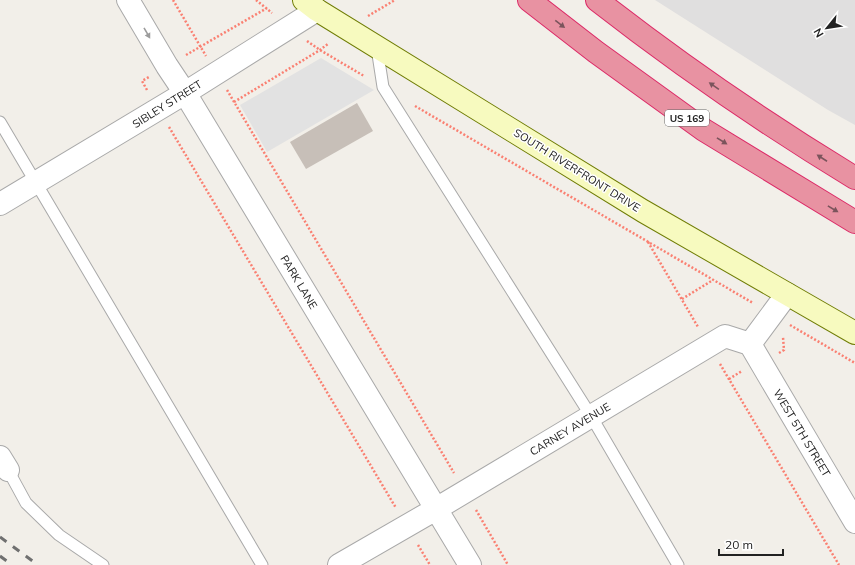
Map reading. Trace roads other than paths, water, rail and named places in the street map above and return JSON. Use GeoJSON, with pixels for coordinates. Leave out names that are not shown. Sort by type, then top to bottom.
{"type":"FeatureCollection","features":[{"type":"Feature","properties":{"kind":"highway","name":"US 169"},"geometry":{"type":"LineString","coordinates":[[529,0],[596,52],[704,130],[855,222]]}},
{"type":"Feature","properties":{"kind":"highway"},"geometry":{"type":"LineString","coordinates":[[597,0],[649,40],[733,99],[855,178]]}},
{"type":"Feature","properties":{"kind":"main road","name":"SOUTH RIVERFRONT DRIVE"},"geometry":{"type":"LineString","coordinates":[[318,3],[347,28],[643,211],[855,333]]}},
{"type":"Feature","properties":{"kind":"street","name":"PARK LANE"},"geometry":{"type":"LineString","coordinates":[[128,0],[470,565]]}},
{"type":"Feature","properties":{"kind":"street","name":"SIBLEY STREET"},"geometry":{"type":"LineString","coordinates":[[0,204],[185,93],[289,27],[318,3]]}},
{"type":"Feature","properties":{"kind":"street"},"geometry":{"type":"LineString","coordinates":[[750,344],[787,294]]}},
{"type":"Feature","properties":{"kind":"street","name":"CARNEY AVENUE"},"geometry":{"type":"LineString","coordinates":[[339,565],[436,509],[725,336],[750,344]]}},
{"type":"Feature","properties":{"kind":"street","name":"WEST 5TH STREET"},"geometry":{"type":"LineString","coordinates":[[750,344],[855,522]]}},
{"type":"Feature","properties":{"kind":"lane"},"geometry":{"type":"LineString","coordinates":[[377,47],[383,87],[591,416],[678,565]]}},
{"type":"Feature","properties":{"kind":"lane"},"geometry":{"type":"LineString","coordinates":[[0,122],[262,565]]}},
{"type":"Feature","properties":{"kind":"lane"},"geometry":{"type":"LineString","coordinates":[[4,463],[26,503],[59,535],[103,565]]}},
{"type":"Feature","properties":{"kind":"railway"},"geometry":{"type":"LineString","coordinates":[[0,537],[38,565]]}},
{"type":"Feature","properties":{"kind":"railway"},"geometry":{"type":"LineString","coordinates":[[0,556],[12,565]]}}]}
